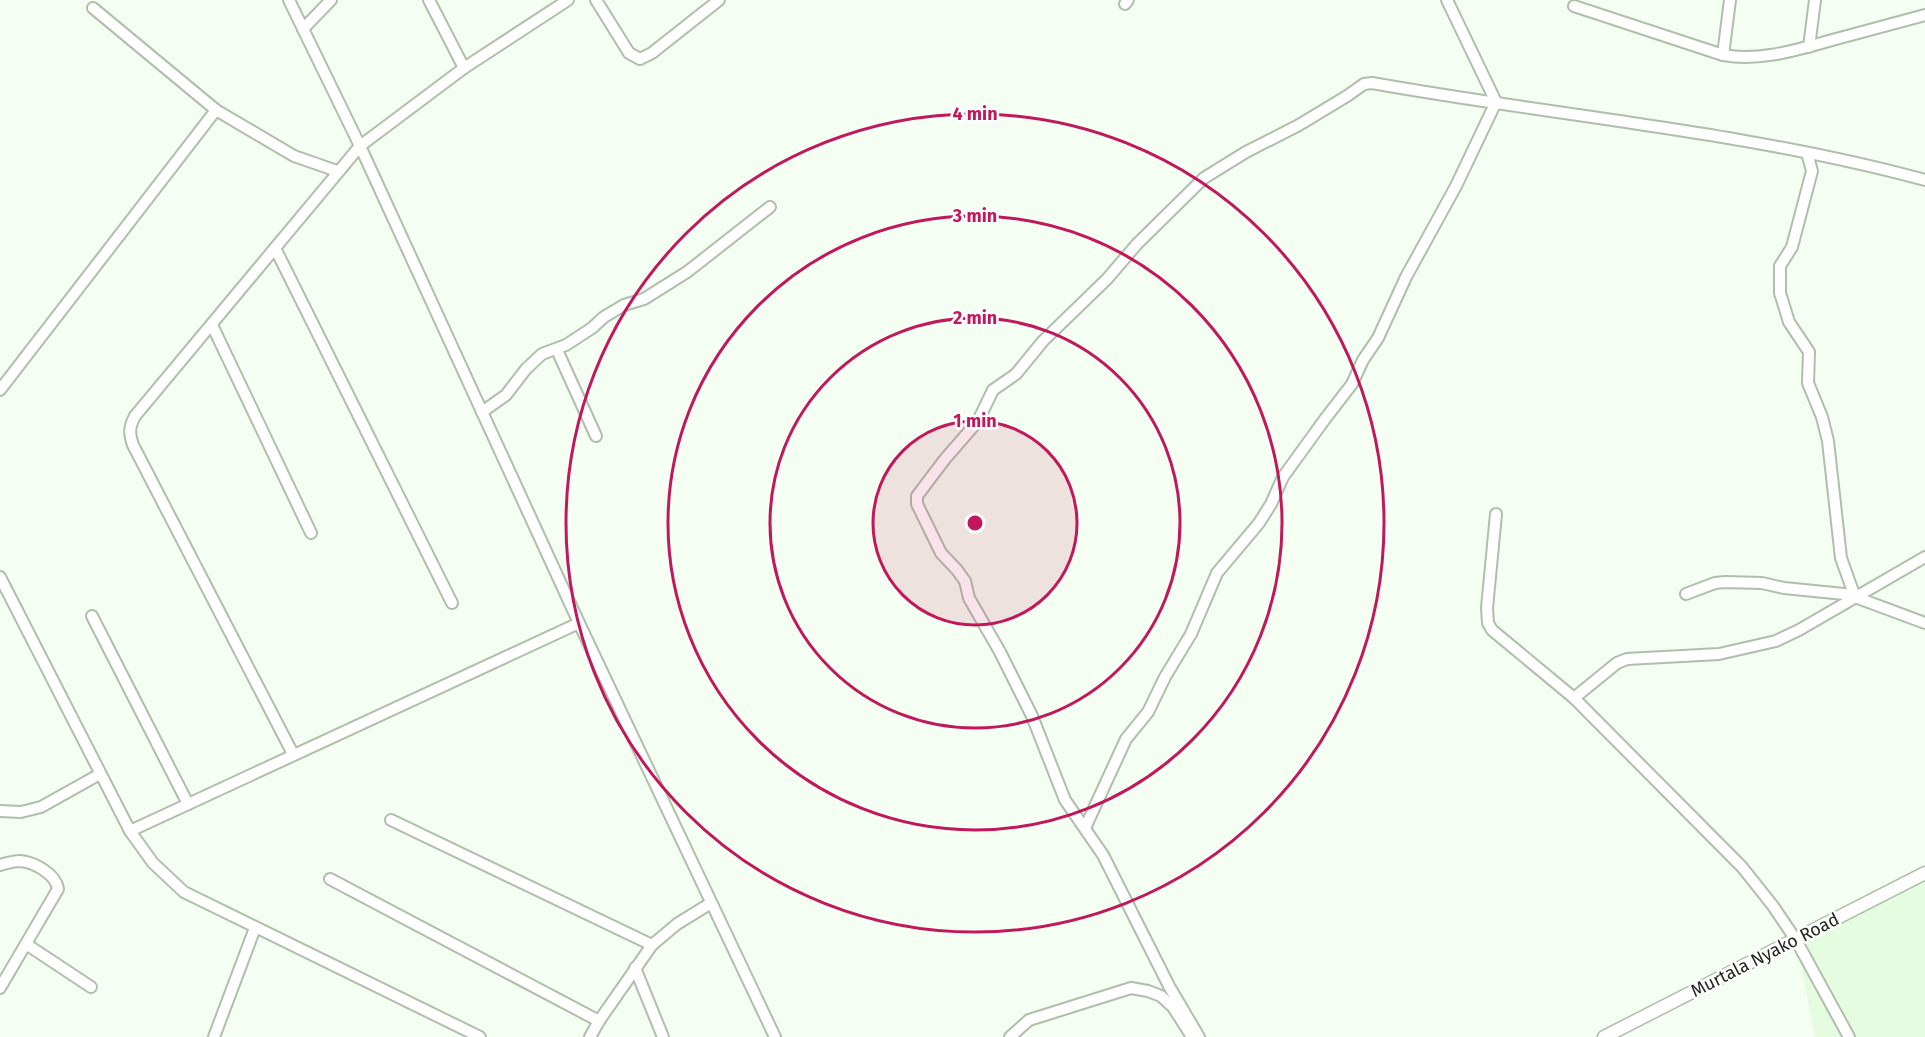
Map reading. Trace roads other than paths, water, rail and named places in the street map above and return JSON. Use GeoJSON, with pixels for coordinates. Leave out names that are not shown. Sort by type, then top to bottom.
{"type":"FeatureCollection","features":[{"type":"Feature","properties":{"kind":"street"},"geometry":{"type":"LineString","coordinates":[[289,0],[360,146],[579,623],[774,1037]]}},
{"type":"Feature","properties":{"kind":"street"},"geometry":{"type":"LineString","coordinates":[[303,29],[331,0]]}},
{"type":"Feature","properties":{"kind":"street"},"geometry":{"type":"LineString","coordinates":[[429,0],[464,68]]}},
{"type":"Feature","properties":{"kind":"street"},"geometry":{"type":"LineString","coordinates":[[293,754],[139,456],[129,434],[135,416],[360,146],[464,68],[568,0]]}},
{"type":"Feature","properties":{"kind":"street"},"geometry":{"type":"LineString","coordinates":[[596,0],[629,53],[640,59],[652,53],[719,0]]}},
{"type":"Feature","properties":{"kind":"street"},"geometry":{"type":"LineString","coordinates":[[1447,0],[1496,102]]}},
{"type":"Feature","properties":{"kind":"street"},"geometry":{"type":"LineString","coordinates":[[1724,55],[1730,0]]}},
{"type":"Feature","properties":{"kind":"street"},"geometry":{"type":"LineString","coordinates":[[1809,47],[1815,0]]}},
{"type":"Feature","properties":{"kind":"street"},"geometry":{"type":"LineString","coordinates":[[1574,6],[1724,55],[1741,58],[1760,57],[1809,47],[1925,15]]}},
{"type":"Feature","properties":{"kind":"street"},"geometry":{"type":"LineString","coordinates":[[93,8],[216,110],[294,156],[337,171]]}},
{"type":"Feature","properties":{"kind":"street"},"geometry":{"type":"LineString","coordinates":[[1199,1037],[1170,987],[1103,855],[1065,800],[1032,716],[1000,652],[969,598],[961,574],[941,553],[917,504],[917,496],[983,414],[993,390],[1016,374],[1043,341],[1107,279],[1137,244],[1204,178],[1337,102],[1364,84],[1372,83],[1722,137],[1874,166],[1925,180]]}},
{"type":"Feature","properties":{"kind":"street"},"geometry":{"type":"LineString","coordinates":[[1085,828],[1126,739],[1148,712],[1165,677],[1191,634],[1217,573],[1259,523],[1271,504],[1283,477],[1352,384],[1363,360],[1378,338],[1406,277],[1456,186],[1496,102]]}},
{"type":"Feature","properties":{"kind":"street"},"geometry":{"type":"LineString","coordinates":[[0,390],[216,110]]}},
{"type":"Feature","properties":{"kind":"street"},"geometry":{"type":"LineString","coordinates":[[1807,153],[1812,171],[1792,247],[1780,266],[1780,293],[1789,322],[1809,352],[1808,383],[1822,417],[1828,441],[1841,558],[1855,596]]}},
{"type":"Feature","properties":{"kind":"street"},"geometry":{"type":"LineString","coordinates":[[482,412],[506,395],[526,369],[542,354],[557,350],[576,339],[604,317],[624,305],[644,299],[687,272],[770,207]]}},
{"type":"Feature","properties":{"kind":"street"},"geometry":{"type":"LineString","coordinates":[[275,248],[452,603]]}},
{"type":"Feature","properties":{"kind":"street"},"geometry":{"type":"LineString","coordinates":[[212,325],[311,532]]}},
{"type":"Feature","properties":{"kind":"street"},"geometry":{"type":"LineString","coordinates":[[557,350],[596,436]]}},
{"type":"Feature","properties":{"kind":"street"},"geometry":{"type":"LineString","coordinates":[[1496,514],[1487,608],[1488,623],[1492,630],[1574,698],[1742,867],[1796,940],[1849,1037]]}},
{"type":"Feature","properties":{"kind":"street"},"geometry":{"type":"LineString","coordinates":[[1574,698],[1617,663],[1627,659],[1719,654],[1776,641],[1925,557]]}},
{"type":"Feature","properties":{"kind":"street"},"geometry":{"type":"LineString","coordinates":[[0,577],[129,831],[153,863],[184,892],[480,1037]]}},
{"type":"Feature","properties":{"kind":"street"},"geometry":{"type":"LineString","coordinates":[[1686,594],[1715,583],[1762,583],[1784,588],[1855,596],[1925,623]]}},
{"type":"Feature","properties":{"kind":"street"},"geometry":{"type":"LineString","coordinates":[[92,616],[188,804]]}},
{"type":"Feature","properties":{"kind":"street"},"geometry":{"type":"LineString","coordinates":[[129,831],[579,623]]}},
{"type":"Feature","properties":{"kind":"street"},"geometry":{"type":"LineString","coordinates":[[0,811],[21,812],[41,807],[100,774]]}},
{"type":"Feature","properties":{"kind":"street"},"geometry":{"type":"LineString","coordinates":[[391,820],[652,945]]}},
{"type":"Feature","properties":{"kind":"street"},"geometry":{"type":"LineString","coordinates":[[0,865],[21,861],[31,863],[54,878],[58,889],[0,988]]}},
{"type":"Feature","properties":{"kind":"street","name":"Murtala Nyako Road"},"geometry":{"type":"LineString","coordinates":[[1604,1037],[1925,873]]}},
{"type":"Feature","properties":{"kind":"street"},"geometry":{"type":"LineString","coordinates":[[330,879],[599,1021]]}},
{"type":"Feature","properties":{"kind":"street"},"geometry":{"type":"LineString","coordinates":[[590,1037],[652,945],[677,924],[711,903]]}},
{"type":"Feature","properties":{"kind":"street"},"geometry":{"type":"LineString","coordinates":[[214,1037],[255,927]]}},
{"type":"Feature","properties":{"kind":"street"},"geometry":{"type":"LineString","coordinates":[[26,944],[91,987]]}},
{"type":"Feature","properties":{"kind":"street"},"geometry":{"type":"LineString","coordinates":[[635,968],[663,1037]]}},
{"type":"Feature","properties":{"kind":"street"},"geometry":{"type":"LineString","coordinates":[[1010,1037],[1029,1020],[1131,988],[1161,996],[1173,1007],[1192,1037]]}}]}
